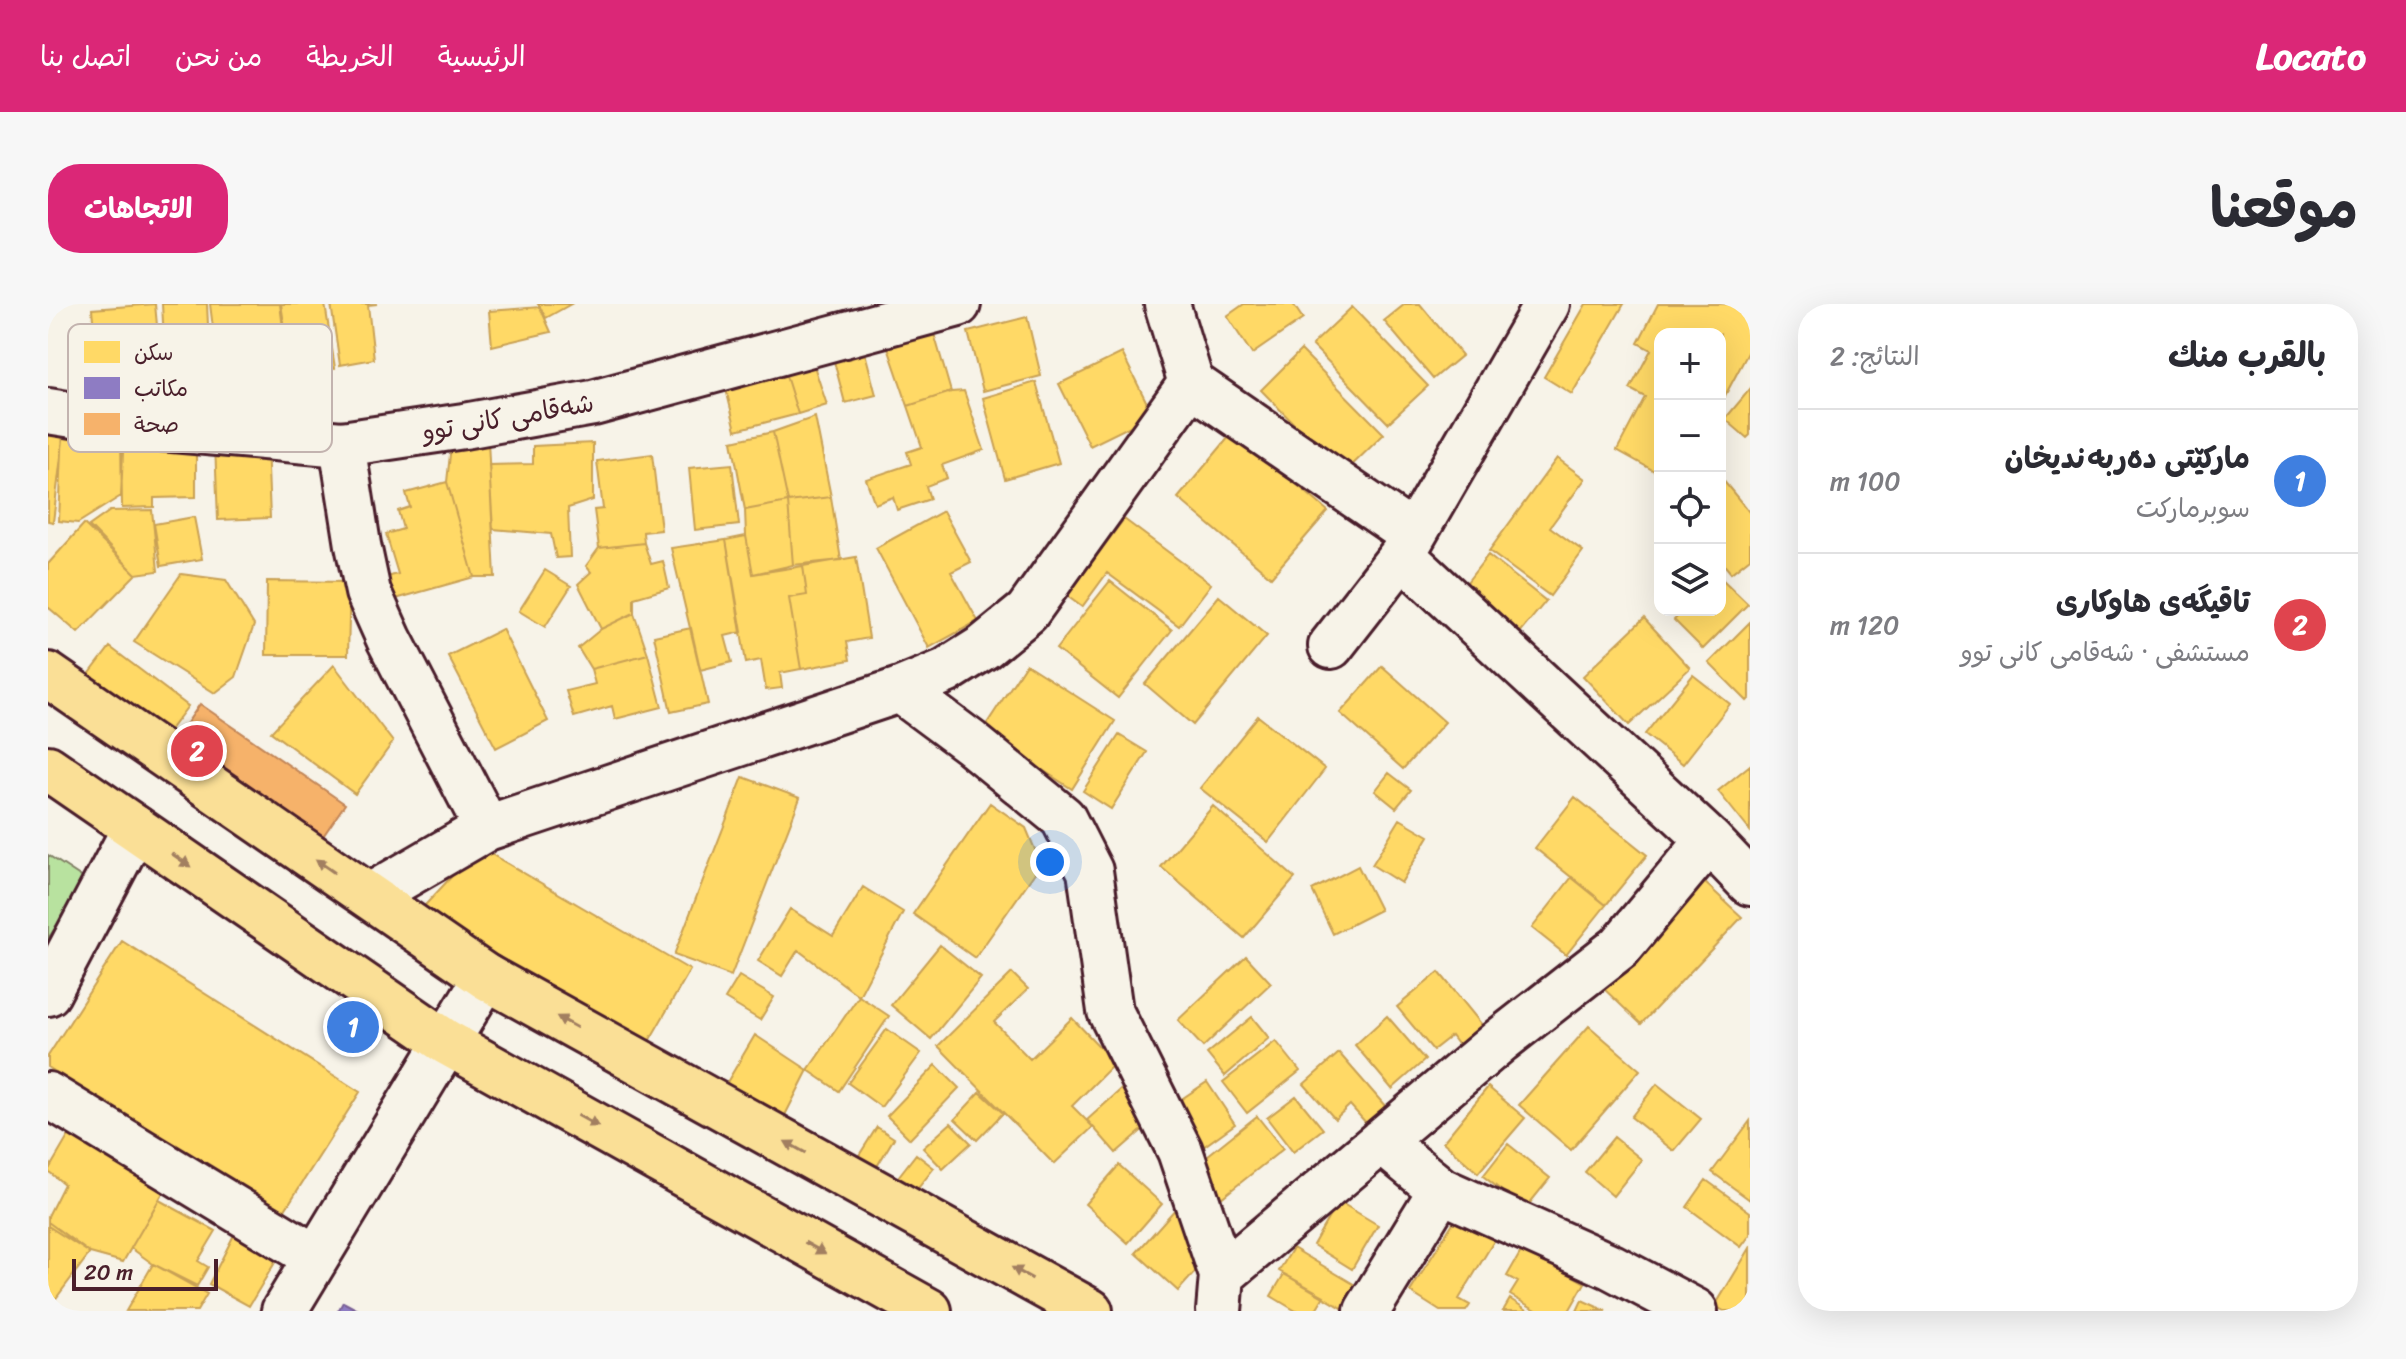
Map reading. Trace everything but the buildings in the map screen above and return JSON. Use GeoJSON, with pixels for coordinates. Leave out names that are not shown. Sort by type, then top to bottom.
{"type":"FeatureCollection","features":[{"type":"Feature","properties":{"kind":"highway"},"geometry":{"type":"LineString","coordinates":[[48,675],[486,977],[1090,1311]]}},
{"type":"Feature","properties":{"kind":"highway"},"geometry":{"type":"LineString","coordinates":[[48,768],[446,1042],[929,1311]]}},
{"type":"Feature","properties":{"kind":"street","name":"شەقامی کانی توو"},"geometry":{"type":"LineString","coordinates":[[332,443],[464,426],[593,403],[958,304]]}},
{"type":"Feature","properties":{"kind":"street"},"geometry":{"type":"LineString","coordinates":[[1167,304],[1191,383],[1407,545],[1750,883]]}},
{"type":"Feature","properties":{"kind":"street"},"geometry":{"type":"LineString","coordinates":[[1331,646],[1407,545],[1547,304]]}},
{"type":"Feature","properties":{"kind":"street"},"geometry":{"type":"LineString","coordinates":[[370,896],[487,828],[900,690],[946,671],[984,647],[1027,612],[1191,383]]}},
{"type":"Feature","properties":{"kind":"street","name":"شەقامی کانی توو"},"geometry":{"type":"LineString","coordinates":[[48,411],[68,414]]}},
{"type":"Feature","properties":{"kind":"street"},"geometry":{"type":"LineString","coordinates":[[342,444],[368,592],[389,639],[487,828]]}},
{"type":"Feature","properties":{"kind":"street"},"geometry":{"type":"LineString","coordinates":[[900,690],[1063,818],[1090,871],[1110,1011],[1180,1151],[1220,1293],[1381,1141],[1501,1040],[1620,947],[1709,840]]}},
{"type":"Feature","properties":{"kind":"street"},"geometry":{"type":"LineString","coordinates":[[48,993],[135,828]]}},
{"type":"Feature","properties":{"kind":"street"},"geometry":{"type":"LineString","coordinates":[[284,1311],[486,977]]}},
{"type":"Feature","properties":{"kind":"street"},"geometry":{"type":"LineString","coordinates":[[48,1096],[315,1257]]}},
{"type":"Feature","properties":{"kind":"street"},"geometry":{"type":"LineString","coordinates":[[1381,1141],[1441,1190],[1612,1267],[1695,1311]]}},
{"type":"Feature","properties":{"kind":"street"},"geometry":{"type":"LineString","coordinates":[[1367,1311],[1441,1190]]}},
{"type":"Feature","properties":{"kind":"green space"},"geometry":{"type":"Polygon","coordinates":[[[48,855],[86,880],[48,939],[48,855]]]}},
{"type":"Feature","properties":{"kind":"place","name":"تاقیگەی هاوکاری"},"geometry":{"type":"Point","coordinates":[197,751]}},
{"type":"Feature","properties":{"kind":"place","name":"مارکێتی دەربەندیخان"},"geometry":{"type":"Point","coordinates":[353,1027]}}]}
